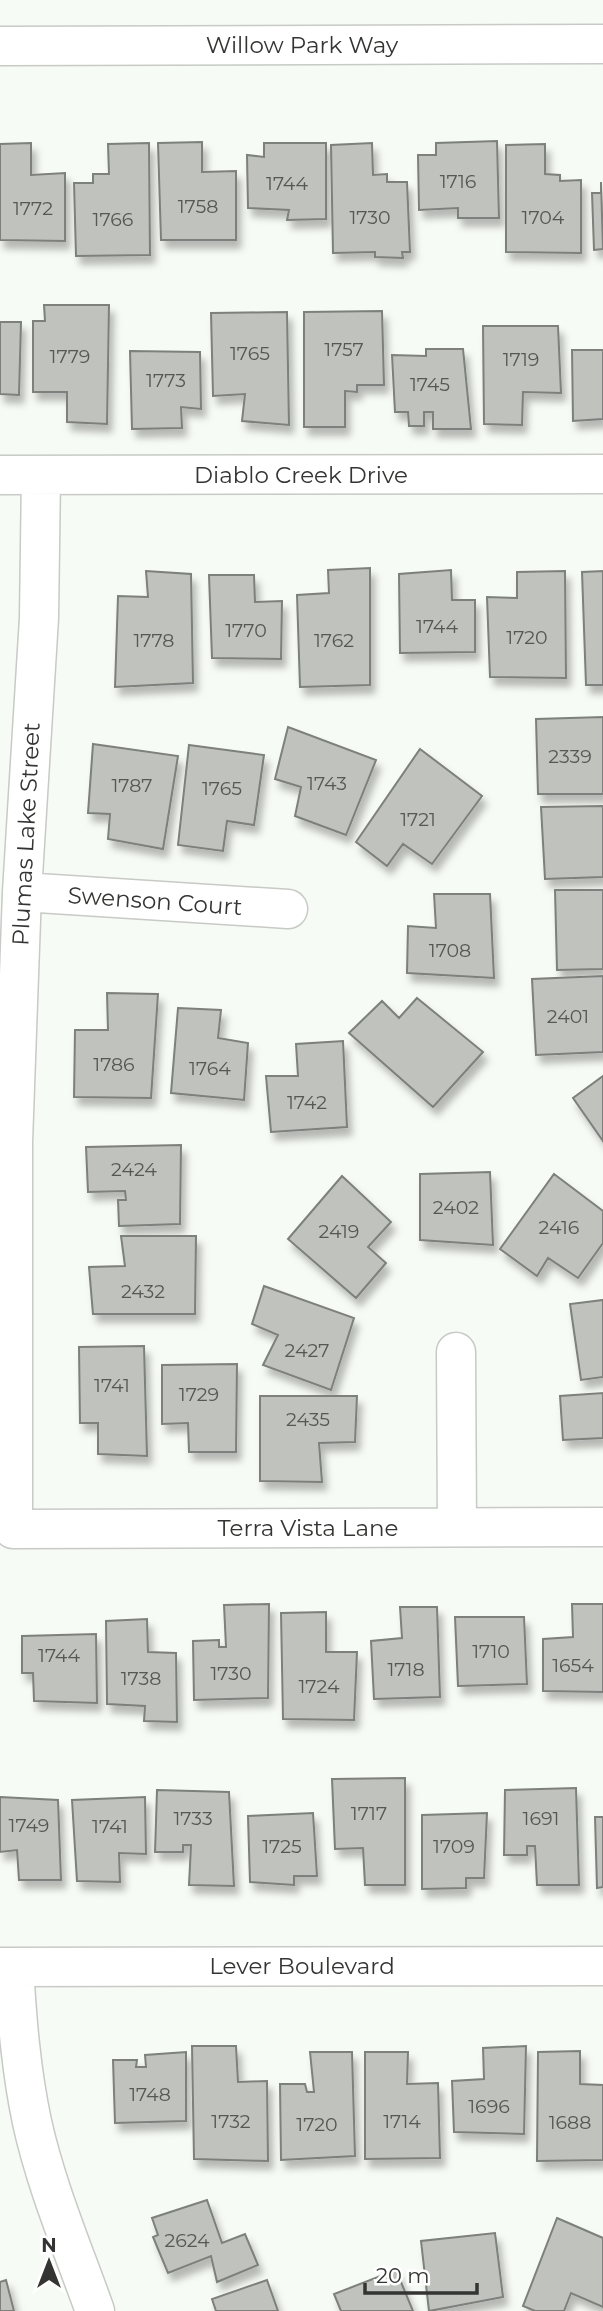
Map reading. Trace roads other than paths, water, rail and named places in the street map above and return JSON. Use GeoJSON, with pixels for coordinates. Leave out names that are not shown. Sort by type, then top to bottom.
{"type":"FeatureCollection","features":[{"type":"Feature","properties":{"kind":"street","name":"Willow Park Way"},"geometry":{"type":"LineString","coordinates":[[0,46],[603,44]]}},
{"type":"Feature","properties":{"kind":"street","name":"Diablo Creek Drive"},"geometry":{"type":"LineString","coordinates":[[0,475],[603,474]]}},
{"type":"Feature","properties":{"kind":"street","name":"Plumas Lake Street"},"geometry":{"type":"LineString","coordinates":[[13,1528],[13,1142],[22,892],[39,618],[41,475]]}},
{"type":"Feature","properties":{"kind":"street","name":"Swenson Court"},"geometry":{"type":"LineString","coordinates":[[22,892],[288,909]]}},
{"type":"Feature","properties":{"kind":"street"},"geometry":{"type":"LineString","coordinates":[[456,1352],[457,1527]]}},
{"type":"Feature","properties":{"kind":"street","name":"Terra Vista Lane"},"geometry":{"type":"LineString","coordinates":[[13,1528],[603,1527]]}},
{"type":"Feature","properties":{"kind":"street","name":"Lever Boulevard"},"geometry":{"type":"LineString","coordinates":[[7,1967],[603,1966]]}},
{"type":"Feature","properties":{"kind":"street"},"geometry":{"type":"LineString","coordinates":[[7,1967],[32,2123],[95,2311]]}}]}
